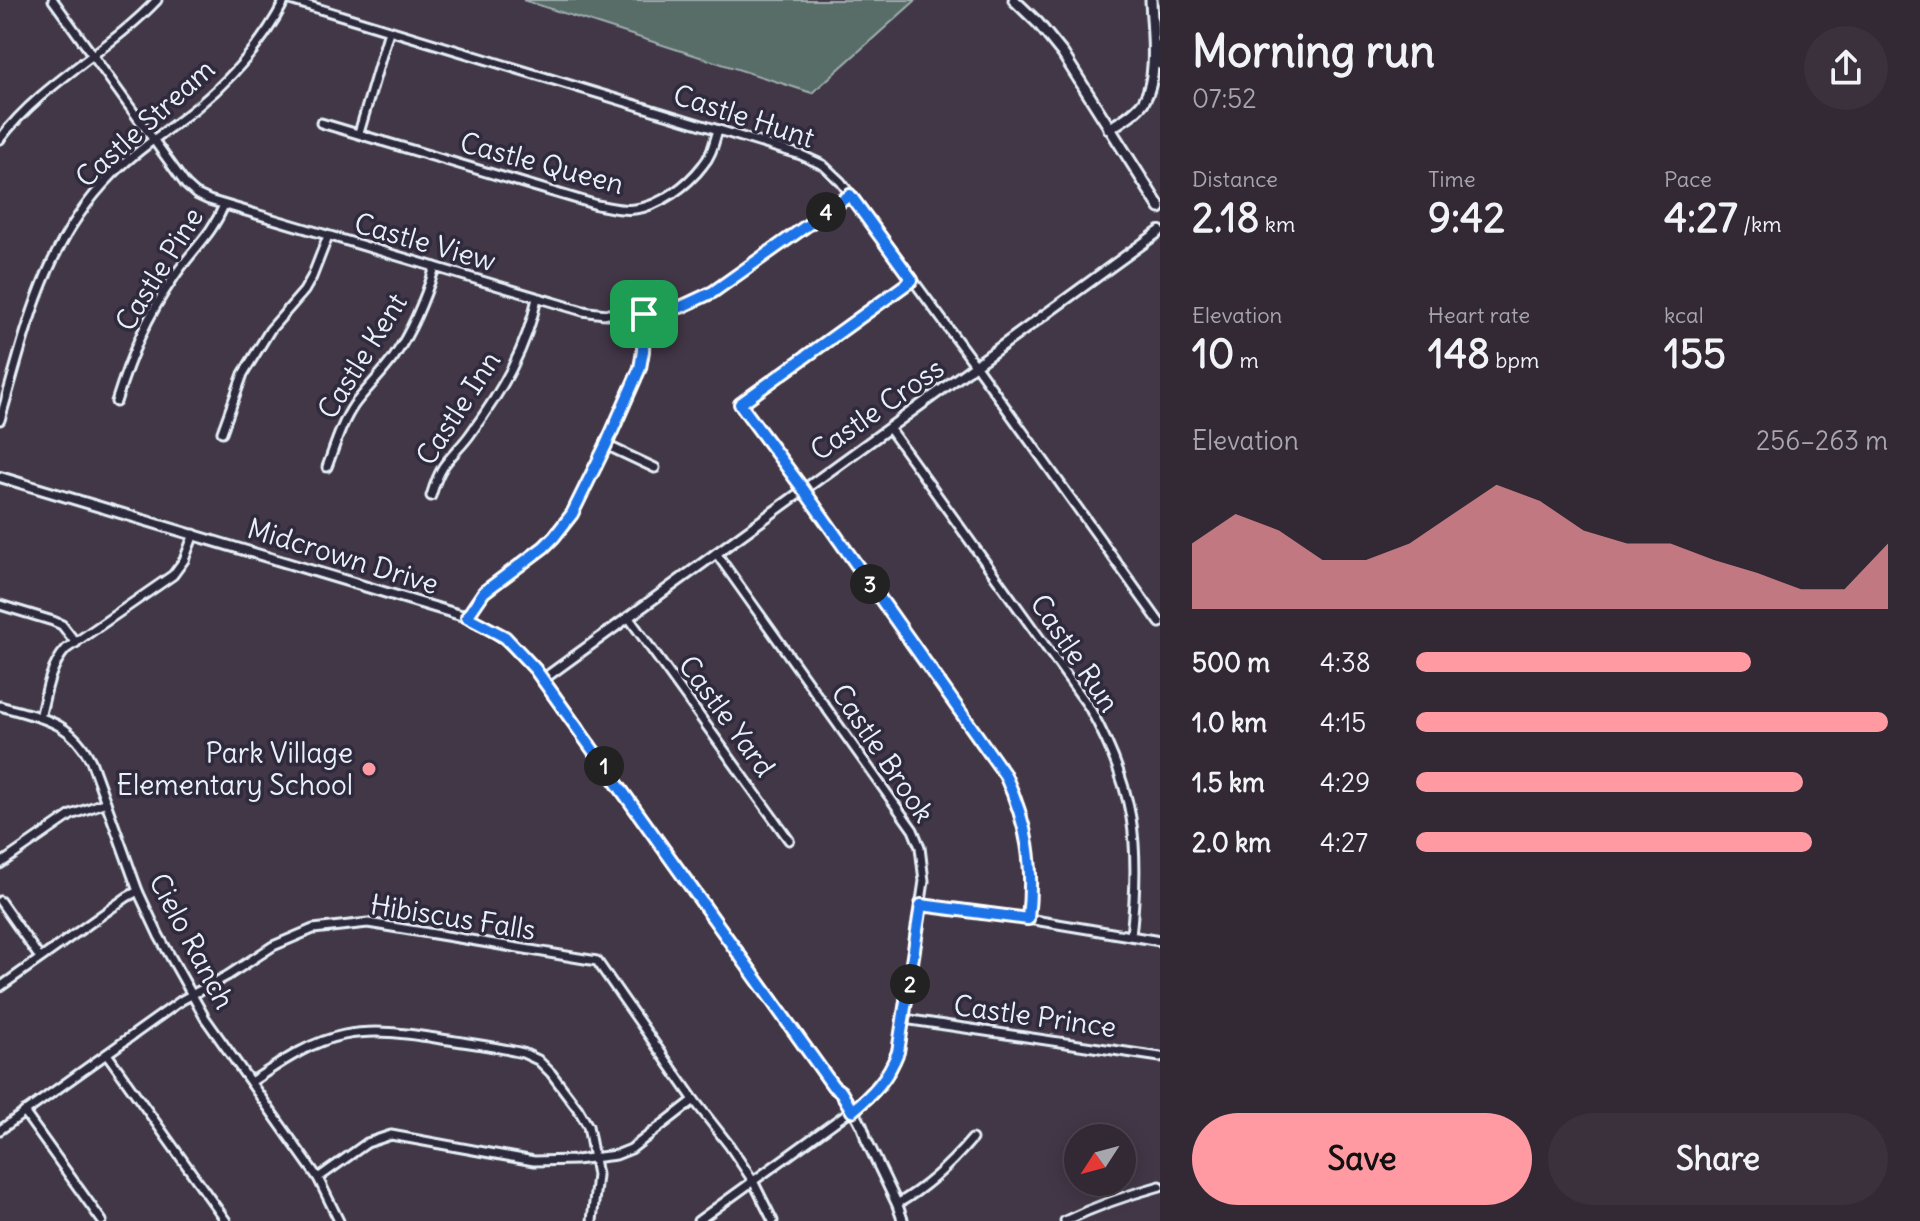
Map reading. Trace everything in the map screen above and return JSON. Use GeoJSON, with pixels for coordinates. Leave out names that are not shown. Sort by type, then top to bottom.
{"type":"FeatureCollection","features":[{"type":"Feature","properties":{"kind":"main road"},"geometry":{"type":"LineString","coordinates":[[1014,0],[1063,54],[1160,208]]}},
{"type":"Feature","properties":{"kind":"main road"},"geometry":{"type":"LineString","coordinates":[[1109,129],[1144,101],[1149,88],[1153,63],[1151,0]]}},
{"type":"Feature","properties":{"kind":"main road"},"geometry":{"type":"LineString","coordinates":[[1151,12],[1160,64]]}},
{"type":"Feature","properties":{"kind":"street","name":"Castle View"},"geometry":{"type":"LineString","coordinates":[[53,0],[196,194],[224,205],[583,311],[603,315],[644,314],[681,307],[713,292],[850,195]]}},
{"type":"Feature","properties":{"kind":"street"},"geometry":{"type":"LineString","coordinates":[[0,139],[42,95],[126,29],[157,0]]}},
{"type":"Feature","properties":{"kind":"street","name":"Castle Hunt"},"geometry":{"type":"LineString","coordinates":[[288,0],[809,158],[833,174],[976,366],[1160,623]]}},
{"type":"Feature","properties":{"kind":"street","name":"Castle Stream"},"geometry":{"type":"LineString","coordinates":[[0,420],[35,301],[69,227],[112,175],[197,107],[239,68],[288,0]]}},
{"type":"Feature","properties":{"kind":"street"},"geometry":{"type":"LineString","coordinates":[[359,133],[389,31]]}},
{"type":"Feature","properties":{"kind":"street","name":"Castle Queen"},"geometry":{"type":"LineString","coordinates":[[321,123],[621,210],[651,205],[684,185],[703,166],[718,130]]}},
{"type":"Feature","properties":{"kind":"street","name":"Castle Pine"},"geometry":{"type":"LineString","coordinates":[[116,402],[146,322],[176,273],[215,225],[224,205]]}},
{"type":"Feature","properties":{"kind":"street","name":"Castle Cross"},"geometry":{"type":"LineString","coordinates":[[542,680],[1160,231]]}},
{"type":"Feature","properties":{"kind":"street"},"geometry":{"type":"LineString","coordinates":[[222,432],[243,374],[264,339],[304,291],[328,236]]}},
{"type":"Feature","properties":{"kind":"street","name":"Castle Kent"},"geometry":{"type":"LineString","coordinates":[[327,467],[346,417],[393,359],[408,335],[435,267]]}},
{"type":"Feature","properties":{"kind":"street"},"geometry":{"type":"LineString","coordinates":[[912,280],[740,404],[1005,775],[1027,838],[1031,888],[1028,919]]}},
{"type":"Feature","properties":{"kind":"street","name":"Castle Inn"},"geometry":{"type":"LineString","coordinates":[[431,496],[444,465],[501,389],[521,348],[537,298]]}},
{"type":"Feature","properties":{"kind":"street"},"geometry":{"type":"LineString","coordinates":[[467,617],[484,592],[544,547],[566,524],[640,368],[644,314]]}},
{"type":"Feature","properties":{"kind":"street","name":"Castle Run"},"geometry":{"type":"LineString","coordinates":[[889,428],[1089,707],[1105,735],[1127,796],[1133,827],[1136,891],[1131,936]]}},
{"type":"Feature","properties":{"kind":"street"},"geometry":{"type":"LineString","coordinates":[[606,445],[655,468]]}},
{"type":"Feature","properties":{"kind":"street","name":"Midcrown Drive"},"geometry":{"type":"LineString","coordinates":[[0,477],[467,617],[505,637],[542,680],[833,1086],[841,1092],[850,1112],[865,1132],[903,1221]]}},
{"type":"Feature","properties":{"kind":"street"},"geometry":{"type":"LineString","coordinates":[[40,718],[56,662],[66,649],[173,575],[184,560],[194,534]]}},
{"type":"Feature","properties":{"kind":"street","name":"Castle Brook"},"geometry":{"type":"LineString","coordinates":[[698,1221],[850,1112],[876,1090],[891,1069],[898,1052],[904,1019],[924,881],[920,847],[913,830],[716,553]]}},
{"type":"Feature","properties":{"kind":"street"},"geometry":{"type":"LineString","coordinates":[[0,605],[62,625],[76,643]]}},
{"type":"Feature","properties":{"kind":"street","name":"Castle Yard"},"geometry":{"type":"LineString","coordinates":[[629,618],[789,840]]}},
{"type":"Feature","properties":{"kind":"street","name":"Cielo Ranch"},"geometry":{"type":"LineString","coordinates":[[0,706],[60,726],[79,741],[91,761],[138,891],[159,936],[205,1018],[318,1178],[339,1221]]}},
{"type":"Feature","properties":{"kind":"street"},"geometry":{"type":"LineString","coordinates":[[0,864],[71,815],[106,802]]}},
{"type":"Feature","properties":{"kind":"street"},"geometry":{"type":"LineString","coordinates":[[0,987],[138,891]]}},
{"type":"Feature","properties":{"kind":"street"},"geometry":{"type":"LineString","coordinates":[[0,901],[40,958]]}},
{"type":"Feature","properties":{"kind":"street"},"geometry":{"type":"LineString","coordinates":[[921,905],[1160,941]]}},
{"type":"Feature","properties":{"kind":"street","name":"Hibiscus Falls"},"geometry":{"type":"LineString","coordinates":[[0,1130],[191,994],[227,976],[262,952],[313,929],[368,923],[597,961],[729,1145],[753,1181],[773,1221]]}},
{"type":"Feature","properties":{"kind":"street","name":"Castle Prince"},"geometry":{"type":"LineString","coordinates":[[904,1019],[1160,1057]]}},
{"type":"Feature","properties":{"kind":"street"},"geometry":{"type":"LineString","coordinates":[[251,1082],[315,1045],[342,1035],[364,1032],[390,1031],[523,1053],[538,1060],[551,1073],[588,1126],[597,1175],[592,1221]]}},
{"type":"Feature","properties":{"kind":"street"},"geometry":{"type":"LineString","coordinates":[[107,1054],[226,1221]]}},
{"type":"Feature","properties":{"kind":"street"},"geometry":{"type":"LineString","coordinates":[[318,1178],[367,1143],[391,1135],[534,1161],[616,1155],[631,1149],[694,1100]]}},
{"type":"Feature","properties":{"kind":"street"},"geometry":{"type":"LineString","coordinates":[[24,1112],[102,1221]]}},
{"type":"Feature","properties":{"kind":"street"},"geometry":{"type":"LineString","coordinates":[[897,1204],[923,1188],[972,1139]]}},
{"type":"Feature","properties":{"kind":"street"},"geometry":{"type":"LineString","coordinates":[[1065,1221],[1090,1208],[1160,1186]]}},
{"type":"Feature","properties":{"kind":"green space"},"geometry":{"type":"Polygon","coordinates":[[[523,0],[916,0],[812,93],[523,0]]]}},
{"type":"Feature","properties":{"kind":"place","name":"Park Village Elementary School"},"geometry":{"type":"Point","coordinates":[369,769]}},
{"type":"Feature","properties":{"kind":"route"},"geometry":{"type":"LineString","coordinates":[[850,195],[912,280],[740,404],[993,756],[1014,796],[1027,838],[1031,865],[1028,919],[921,905],[898,1052],[891,1069],[876,1090],[852,1111],[535,669],[505,637],[467,617],[484,592],[544,547],[572,514],[640,368],[644,314],[681,307],[713,292],[850,195]]}}]}
